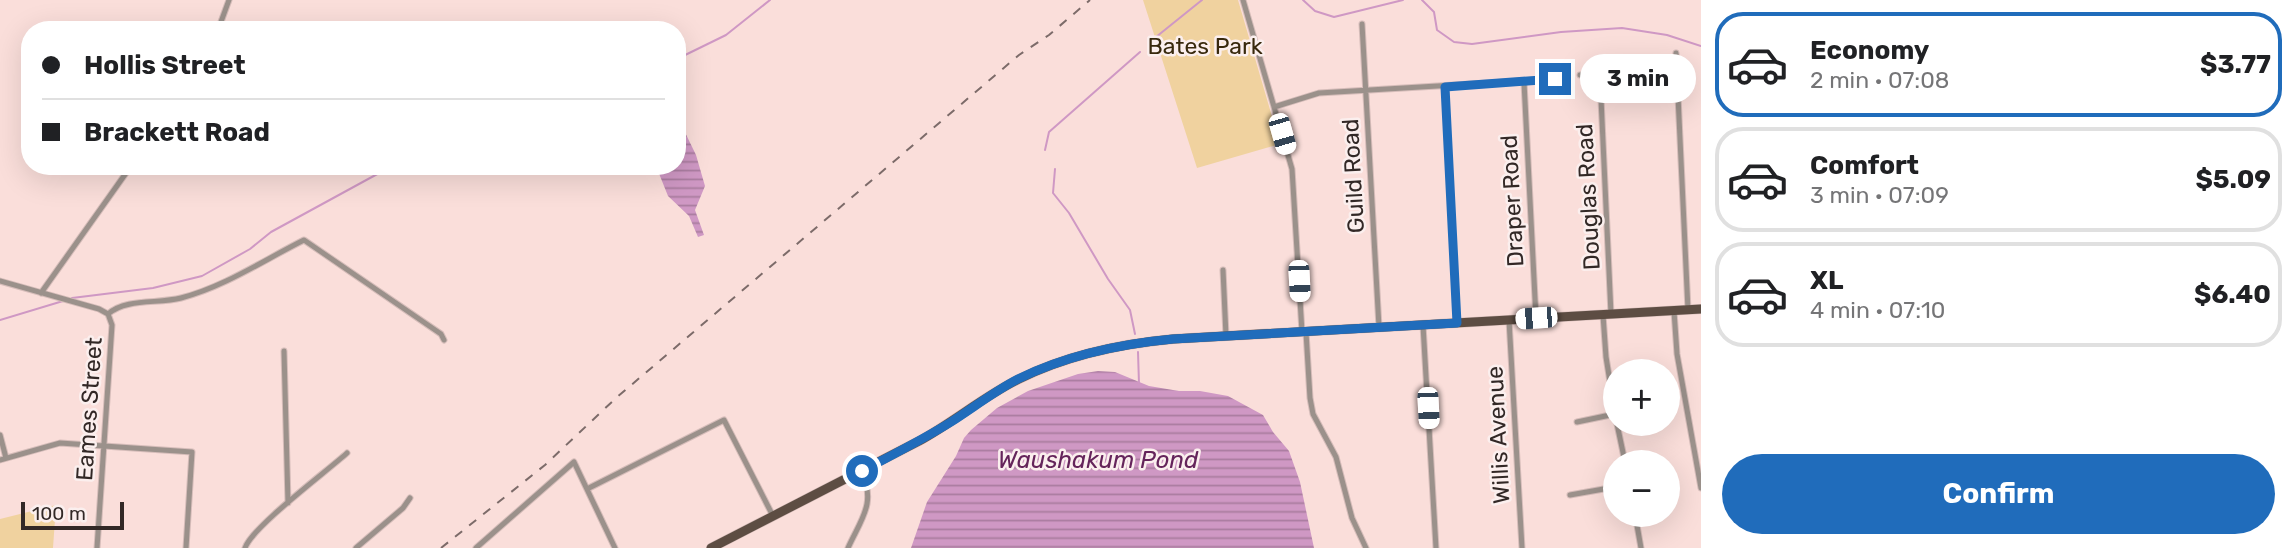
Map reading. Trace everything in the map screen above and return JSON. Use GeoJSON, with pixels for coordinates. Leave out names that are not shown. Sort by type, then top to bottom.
{"type":"FeatureCollection","features":[{"type":"Feature","properties":{"kind":"main road"},"geometry":{"type":"LineString","coordinates":[[711,548],[936,431],[1018,379],[1056,364],[1126,344],[1304,331],[1701,309]]}},
{"type":"Feature","properties":{"kind":"street"},"geometry":{"type":"LineString","coordinates":[[221,21],[229,0]]}},
{"type":"Feature","properties":{"kind":"street"},"geometry":{"type":"LineString","coordinates":[[1243,0],[1292,169],[1313,414],[1336,457],[1352,518],[1366,548]]}},
{"type":"Feature","properties":{"kind":"street","name":"Guild Road"},"geometry":{"type":"LineString","coordinates":[[1362,24],[1379,327]]}},
{"type":"Feature","properties":{"kind":"street"},"geometry":{"type":"LineString","coordinates":[[1676,53],[1688,310]]}},
{"type":"Feature","properties":{"kind":"street"},"geometry":{"type":"LineString","coordinates":[[1580,75],[1677,75]]}},
{"type":"Feature","properties":{"kind":"street","name":"Douglas Road"},"geometry":{"type":"LineString","coordinates":[[1600,77],[1606,359]]}},
{"type":"Feature","properties":{"kind":"street"},"geometry":{"type":"LineString","coordinates":[[1274,107],[1310,95],[1555,79]]}},
{"type":"Feature","properties":{"kind":"street","name":"Draper Road"},"geometry":{"type":"LineString","coordinates":[[1524,82],[1536,318]]}},
{"type":"Feature","properties":{"kind":"street"},"geometry":{"type":"LineString","coordinates":[[1445,87],[1457,323]]}},
{"type":"Feature","properties":{"kind":"street"},"geometry":{"type":"LineString","coordinates":[[41,293],[125,175]]}},
{"type":"Feature","properties":{"kind":"street"},"geometry":{"type":"LineString","coordinates":[[0,281],[108,314],[125,305],[191,295],[304,240],[441,334],[444,340]]}},
{"type":"Feature","properties":{"kind":"street"},"geometry":{"type":"LineString","coordinates":[[1223,270],[1226,336]]}},
{"type":"Feature","properties":{"kind":"street"},"geometry":{"type":"LineString","coordinates":[[1674,311],[1677,354],[1701,488]]}},
{"type":"Feature","properties":{"kind":"street","name":"Eames Street"},"geometry":{"type":"LineString","coordinates":[[97,548],[111,326],[108,314]]}},
{"type":"Feature","properties":{"kind":"street","name":"Willis Avenue"},"geometry":{"type":"LineString","coordinates":[[1509,320],[1522,548]]}},
{"type":"Feature","properties":{"kind":"street"},"geometry":{"type":"LineString","coordinates":[[1423,325],[1436,548]]}},
{"type":"Feature","properties":{"kind":"street"},"geometry":{"type":"LineString","coordinates":[[284,351],[288,503]]}},
{"type":"Feature","properties":{"kind":"street"},"geometry":{"type":"LineString","coordinates":[[1577,422],[1603,417]]}},
{"type":"Feature","properties":{"kind":"street"},"geometry":{"type":"LineString","coordinates":[[587,489],[724,420],[773,516]]}},
{"type":"Feature","properties":{"kind":"street"},"geometry":{"type":"LineString","coordinates":[[0,435],[3,459],[57,443],[192,452],[186,548]]}},
{"type":"Feature","properties":{"kind":"street"},"geometry":{"type":"LineString","coordinates":[[245,548],[247,541],[347,453]]}},
{"type":"Feature","properties":{"kind":"street"},"geometry":{"type":"LineString","coordinates":[[476,548],[575,462],[615,548]]}},
{"type":"Feature","properties":{"kind":"street"},"geometry":{"type":"LineString","coordinates":[[848,548],[868,500],[867,483],[862,471]]}},
{"type":"Feature","properties":{"kind":"street"},"geometry":{"type":"LineString","coordinates":[[1570,495],[1603,489]]}},
{"type":"Feature","properties":{"kind":"street"},"geometry":{"type":"LineString","coordinates":[[356,548],[403,508],[410,498]]}},
{"type":"Feature","properties":{"kind":"street"},"geometry":{"type":"LineString","coordinates":[[1637,527],[1641,548]]}},
{"type":"Feature","properties":{"kind":"green space","name":"Bates Park"},"geometry":{"type":"Polygon","coordinates":[[[1143,0],[1238,0],[1280,144],[1197,168],[1143,0]]]}},
{"type":"Feature","properties":{"kind":"green space"},"geometry":{"type":"Polygon","coordinates":[[[56,505],[53,548],[0,548],[0,519],[56,505]]]}},
{"type":"Feature","properties":{"kind":"water"},"geometry":{"type":"Polygon","coordinates":[[[686,134],[696,155],[705,186],[695,210],[704,235],[698,237],[689,216],[668,196],[660,175],[686,175],[686,134]]]}},
{"type":"Feature","properties":{"kind":"water","name":"Waushakum Pond"},"geometry":{"type":"Polygon","coordinates":[[[1115,372],[1149,386],[1228,396],[1263,415],[1289,451],[1300,482],[1314,548],[911,548],[927,502],[971,430],[997,408],[1028,391],[1078,374],[1115,372]]]}},
{"type":"Feature","properties":{"kind":"waterway"},"geometry":{"type":"LineString","coordinates":[[686,55],[726,35],[770,0]]}},
{"type":"Feature","properties":{"kind":"waterway"},"geometry":{"type":"LineString","coordinates":[[1156,37],[1202,0]]}},
{"type":"Feature","properties":{"kind":"waterway"},"geometry":{"type":"LineString","coordinates":[[1303,0],[1315,11],[1334,17],[1403,0]]}},
{"type":"Feature","properties":{"kind":"waterway"},"geometry":{"type":"LineString","coordinates":[[1422,0],[1434,12],[1437,30],[1454,42],[1472,44],[1561,32],[1622,28],[1667,35],[1701,46]]}},
{"type":"Feature","properties":{"kind":"waterway"},"geometry":{"type":"LineString","coordinates":[[1045,150],[1049,132],[1140,52]]}},
{"type":"Feature","properties":{"kind":"waterway"},"geometry":{"type":"LineString","coordinates":[[1055,169],[1053,193],[1069,213],[1108,279],[1130,310],[1135,334]]}},
{"type":"Feature","properties":{"kind":"waterway"},"geometry":{"type":"LineString","coordinates":[[72,298],[153,288],[202,276],[250,249],[271,232],[376,175]]}},
{"type":"Feature","properties":{"kind":"waterway"},"geometry":{"type":"LineString","coordinates":[[0,320],[63,301]]}},
{"type":"Feature","properties":{"kind":"waterway"},"geometry":{"type":"LineString","coordinates":[[1138,352],[1139,384]]}},
{"type":"Feature","properties":{"kind":"railway"},"geometry":{"type":"LineString","coordinates":[[441,548],[545,465],[616,398],[1019,55],[1049,35],[1090,0]]}},
{"type":"Feature","properties":{"kind":"route"},"geometry":{"type":"LineString","coordinates":[[862,471],[936,431],[1018,379],[1097,351],[1126,344],[1173,339],[1457,323],[1445,87],[1555,79]]}}]}
